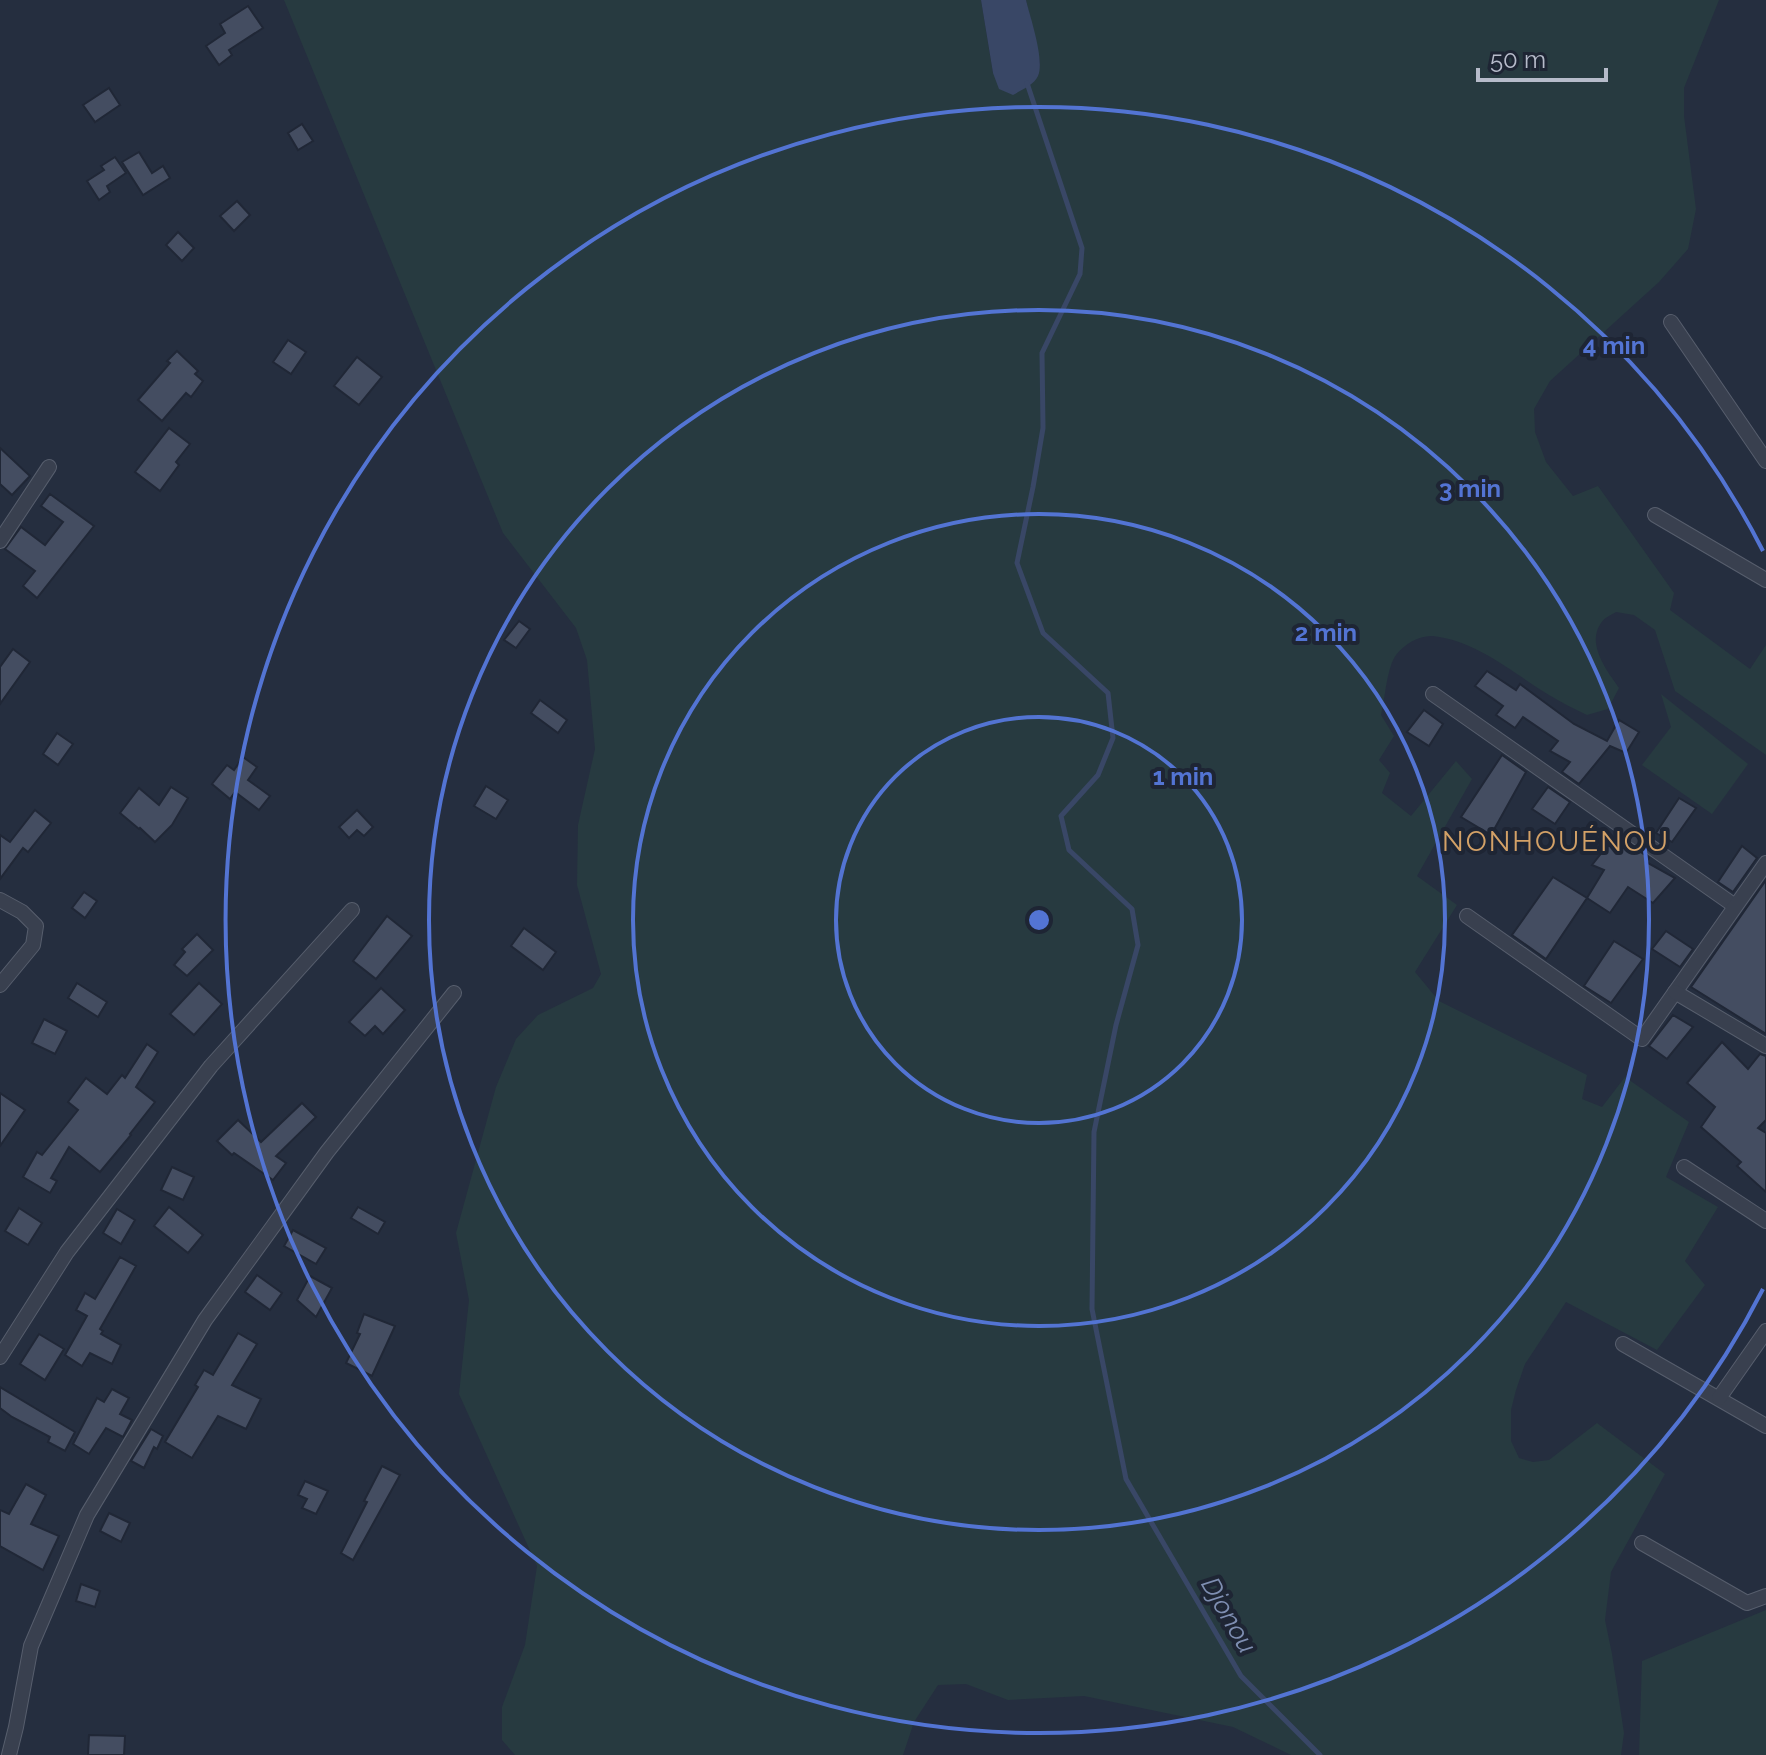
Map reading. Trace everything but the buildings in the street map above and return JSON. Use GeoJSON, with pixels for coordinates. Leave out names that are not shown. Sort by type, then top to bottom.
{"type":"FeatureCollection","features":[{"type":"Feature","properties":{"kind":"street"},"geometry":{"type":"LineString","coordinates":[[1671,322],[1766,461]]}},
{"type":"Feature","properties":{"kind":"street"},"geometry":{"type":"LineString","coordinates":[[0,541],[49,467]]}},
{"type":"Feature","properties":{"kind":"street"},"geometry":{"type":"LineString","coordinates":[[1655,515],[1766,580]]}},
{"type":"Feature","properties":{"kind":"street"},"geometry":{"type":"LineString","coordinates":[[1433,694],[1735,906]]}},
{"type":"Feature","properties":{"kind":"street"},"geometry":{"type":"LineString","coordinates":[[1467,916],[1642,1039],[1766,863]]}},
{"type":"Feature","properties":{"kind":"street"},"geometry":{"type":"LineString","coordinates":[[0,900],[22,912],[36,926],[33,945],[0,985]]}},
{"type":"Feature","properties":{"kind":"street"},"geometry":{"type":"LineString","coordinates":[[0,1357],[67,1252],[211,1066],[352,910]]}},
{"type":"Feature","properties":{"kind":"street"},"geometry":{"type":"LineString","coordinates":[[1675,992],[1766,1046]]}},
{"type":"Feature","properties":{"kind":"street"},"geometry":{"type":"LineString","coordinates":[[9,1755],[31,1646],[87,1515],[205,1320],[327,1152],[454,993]]}},
{"type":"Feature","properties":{"kind":"street"},"geometry":{"type":"LineString","coordinates":[[1684,1167],[1766,1221]]}},
{"type":"Feature","properties":{"kind":"street"},"geometry":{"type":"LineString","coordinates":[[1719,1398],[1766,1331]]}},
{"type":"Feature","properties":{"kind":"street"},"geometry":{"type":"LineString","coordinates":[[1623,1344],[1766,1426]]}},
{"type":"Feature","properties":{"kind":"street"},"geometry":{"type":"LineString","coordinates":[[1642,1543],[1747,1603],[1766,1596]]}},
{"type":"Feature","properties":{"kind":"shaded area"},"geometry":{"type":"Polygon","coordinates":[[[284,0],[981,0],[993,73],[1038,76],[1040,63],[1026,0],[1719,0],[1684,88],[1684,116],[1696,209],[1688,249],[1659,282],[1550,381],[1534,409],[1535,432],[1546,462],[1573,496],[1598,486],[1674,593],[1670,610],[1750,669],[1766,645],[1766,755],[1675,691],[1655,630],[1634,615],[1616,612],[1602,621],[1596,640],[1600,657],[1619,688],[1608,709],[1587,715],[1480,651],[1449,639],[1428,636],[1403,647],[1393,660],[1381,715],[1394,736],[1379,760],[1390,773],[1382,793],[1411,816],[1456,761],[1472,779],[1417,876],[1457,905],[1415,972],[1439,1001],[1587,1075],[1582,1099],[1602,1107],[1625,1077],[1689,1122],[1666,1177],[1718,1207],[1685,1261],[1705,1285],[1657,1350],[1566,1302],[1525,1364],[1511,1410],[1511,1441],[1519,1458],[1533,1462],[1549,1460],[1597,1423],[1665,1474],[1611,1572],[1605,1620],[1624,1733],[1621,1755],[1291,1755],[1233,1727],[1084,1696],[1008,1700],[966,1684],[938,1685],[914,1722],[903,1755],[515,1755],[502,1740],[502,1707],[525,1645],[537,1566],[459,1394],[469,1300],[456,1233],[496,1087],[516,1039],[538,1015],[593,988],[601,974],[577,885],[578,825],[595,749],[587,660],[576,628],[503,533],[284,0]]]}},
{"type":"Feature","properties":{"kind":"shaded area"},"geometry":{"type":"Polygon","coordinates":[[[1661,694],[1748,764],[1712,814],[1642,765],[1671,727],[1661,694]]]}},
{"type":"Feature","properties":{"kind":"shaded area"},"geometry":{"type":"Polygon","coordinates":[[[1766,1610],[1766,1755],[1639,1755],[1642,1661],[1766,1610]]]}},
{"type":"Feature","properties":{"kind":"water"},"geometry":{"type":"Polygon","coordinates":[[[981,0],[1026,0],[1040,69],[1034,82],[1013,95],[999,89],[993,73],[981,0]]]}},
{"type":"Feature","properties":{"kind":"waterway","name":"Djonou"},"geometry":{"type":"LineString","coordinates":[[1027,83],[1082,248],[1080,274],[1042,353],[1043,428],[1017,563],[1043,633],[1108,693],[1113,738],[1098,775],[1061,816],[1069,850],[1132,909],[1138,945],[1116,1025],[1094,1132],[1092,1309],[1126,1479],[1241,1676],[1320,1755]]}},
{"type":"Feature","properties":{"kind":"district","name":"NONHOUÉNOU"},"geometry":{"type":"Point","coordinates":[1556,841]}}]}
